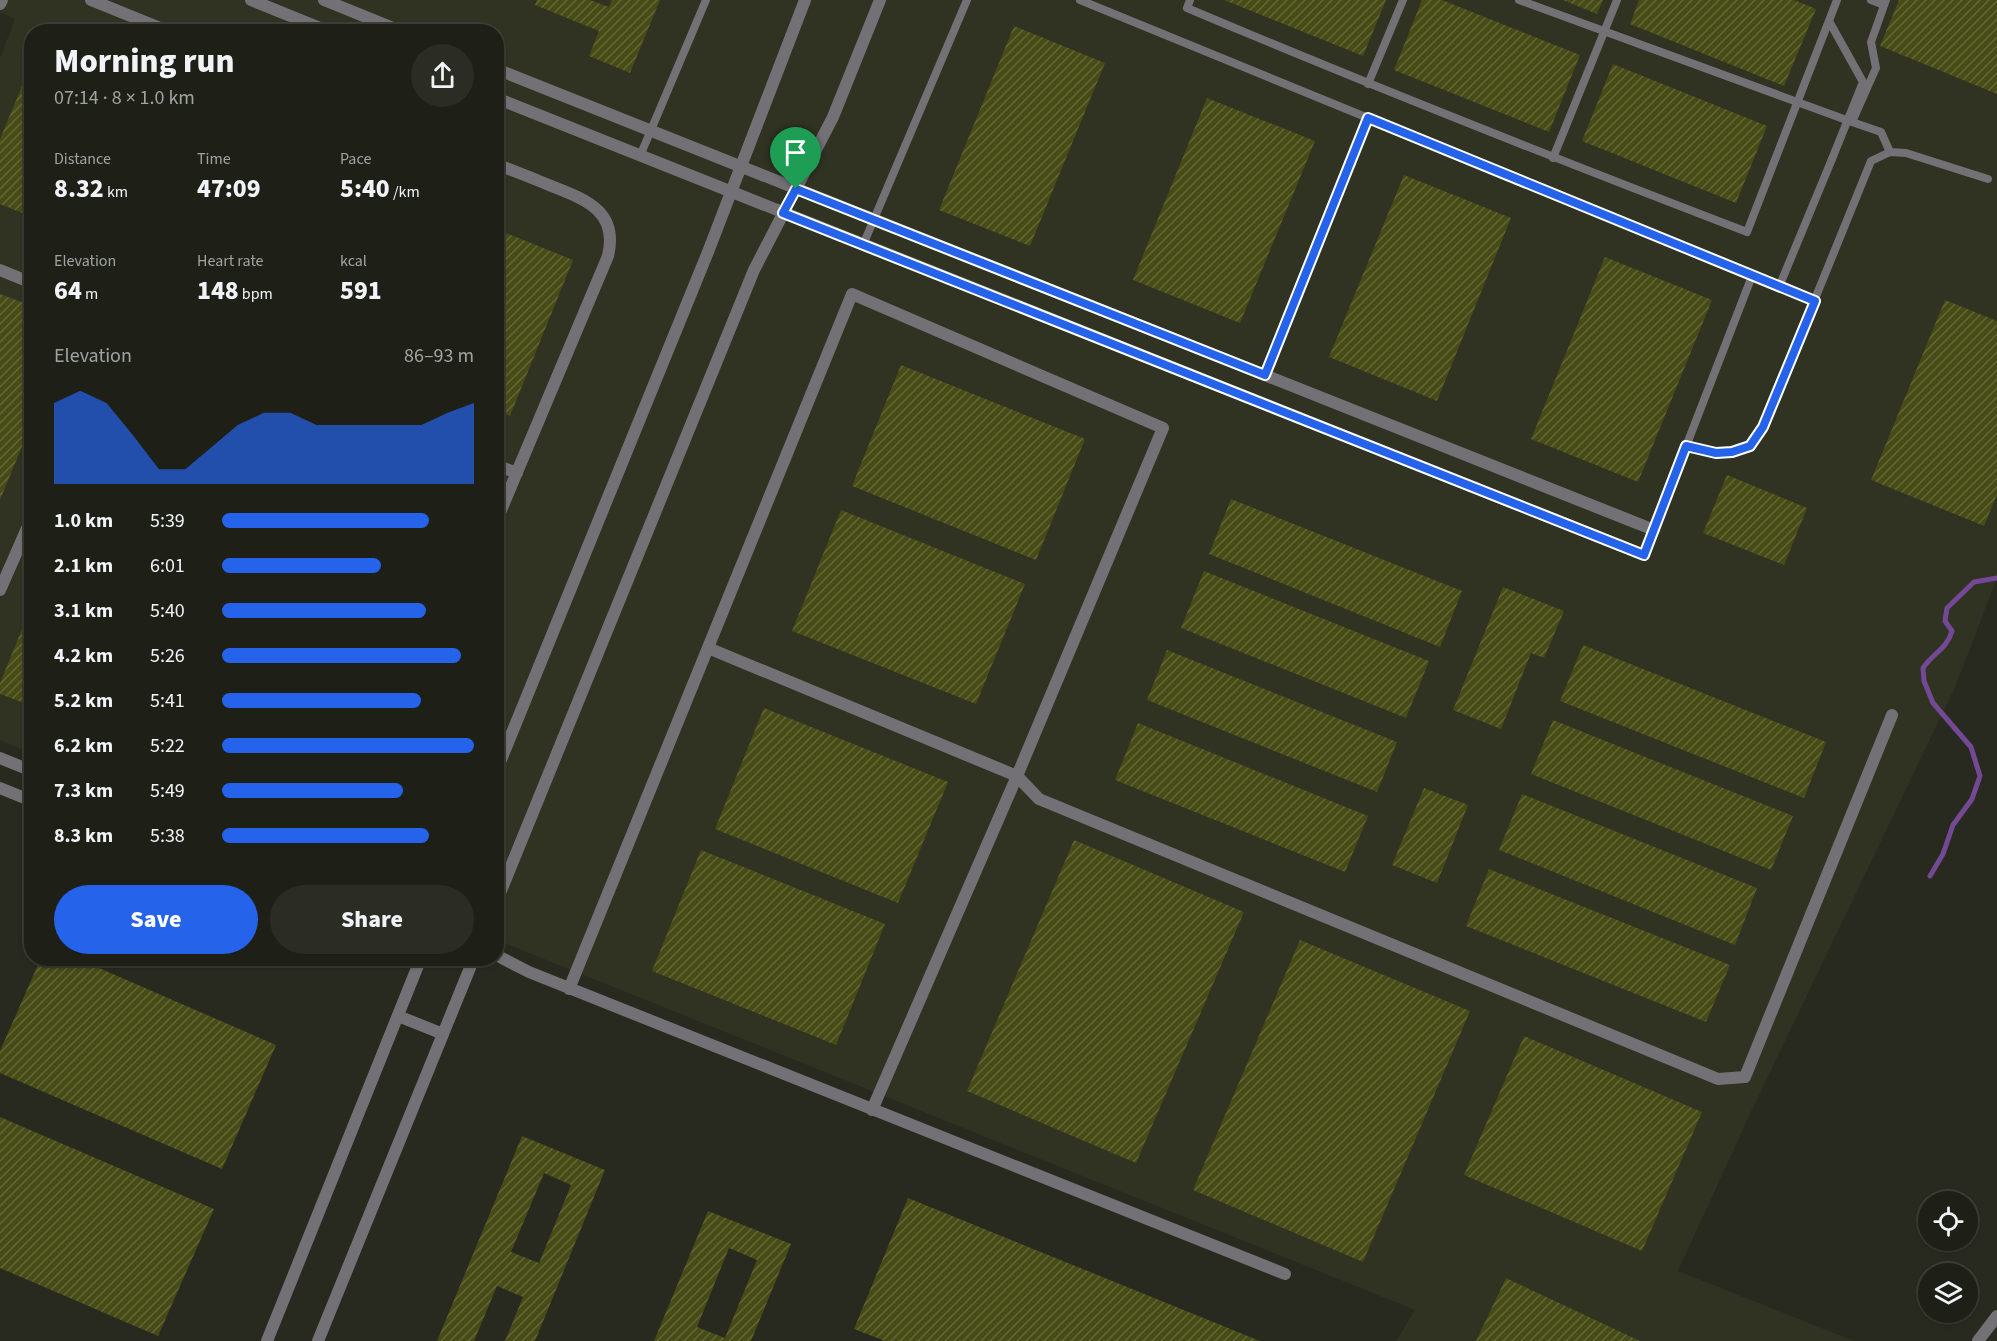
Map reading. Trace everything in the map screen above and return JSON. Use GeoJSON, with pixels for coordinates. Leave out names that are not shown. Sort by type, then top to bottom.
{"type":"FeatureCollection","features":[{"type":"Feature","properties":{"kind":"street"},"geometry":{"type":"LineString","coordinates":[[0,4],[2,0]]}},
{"type":"Feature","properties":{"kind":"street"},"geometry":{"type":"LineString","coordinates":[[92,0],[150,24]]}},
{"type":"Feature","properties":{"kind":"street"},"geometry":{"type":"LineString","coordinates":[[251,0],[310,24]]}},
{"type":"Feature","properties":{"kind":"street"},"geometry":{"type":"LineString","coordinates":[[324,0],[383,24]]}},
{"type":"Feature","properties":{"kind":"street"},"geometry":{"type":"LineString","coordinates":[[504,752],[731,192],[805,0]]}},
{"type":"Feature","properties":{"kind":"street"},"geometry":{"type":"LineString","coordinates":[[504,883],[754,270],[833,117],[880,0]]}},
{"type":"Feature","properties":{"kind":"street"},"geometry":{"type":"LineString","coordinates":[[504,72],[1654,530]]}},
{"type":"Feature","properties":{"kind":"street"},"geometry":{"type":"LineString","coordinates":[[504,101],[1644,555]]}},
{"type":"Feature","properties":{"kind":"street"},"geometry":{"type":"LineString","coordinates":[[504,167],[587,200],[604,217],[610,240],[608,256],[504,503]]}},
{"type":"Feature","properties":{"kind":"street"},"geometry":{"type":"LineString","coordinates":[[0,270],[24,280]]}},
{"type":"Feature","properties":{"kind":"street"},"geometry":{"type":"LineString","coordinates":[[569,989],[852,294],[1163,428],[1017,776],[872,1110]]}},
{"type":"Feature","properties":{"kind":"street"},"geometry":{"type":"LineString","coordinates":[[504,468],[517,473]]}},
{"type":"Feature","properties":{"kind":"street"},"geometry":{"type":"LineString","coordinates":[[0,590],[24,533]]}},
{"type":"Feature","properties":{"kind":"street"},"geometry":{"type":"LineString","coordinates":[[708,648],[1017,776],[1040,799],[1072,813],[1718,1079],[1745,1077],[1892,715]]}},
{"type":"Feature","properties":{"kind":"street"},"geometry":{"type":"LineString","coordinates":[[0,758],[24,768]]}},
{"type":"Feature","properties":{"kind":"street"},"geometry":{"type":"LineString","coordinates":[[0,788],[24,798]]}},
{"type":"Feature","properties":{"kind":"street"},"geometry":{"type":"LineString","coordinates":[[504,959],[569,989],[1285,1274]]}},
{"type":"Feature","properties":{"kind":"street"},"geometry":{"type":"LineString","coordinates":[[267,1341],[418,966]]}},
{"type":"Feature","properties":{"kind":"street"},"geometry":{"type":"LineString","coordinates":[[318,1341],[471,966]]}},
{"type":"Feature","properties":{"kind":"street"},"geometry":{"type":"LineString","coordinates":[[398,1016],[444,1034]]}},
{"type":"Feature","properties":{"kind":"street"},"geometry":{"type":"LineString","coordinates":[[1978,1341],[1997,1316]]}},
{"type":"Feature","properties":{"kind":"lane"},"geometry":{"type":"LineString","coordinates":[[640,156],[706,0]]}},
{"type":"Feature","properties":{"kind":"lane"},"geometry":{"type":"LineString","coordinates":[[863,245],[967,0]]}},
{"type":"Feature","properties":{"kind":"lane"},"geometry":{"type":"LineString","coordinates":[[1080,0],[1815,301]]}},
{"type":"Feature","properties":{"kind":"lane"},"geometry":{"type":"LineString","coordinates":[[1190,0],[1187,8],[1368,84],[1747,232],[1838,0]]}},
{"type":"Feature","properties":{"kind":"lane"},"geometry":{"type":"LineString","coordinates":[[1368,84],[1403,0]]}},
{"type":"Feature","properties":{"kind":"lane"},"geometry":{"type":"LineString","coordinates":[[1519,0],[1881,132],[1890,152]]}},
{"type":"Feature","properties":{"kind":"lane"},"geometry":{"type":"LineString","coordinates":[[1553,158],[1617,0]]}},
{"type":"Feature","properties":{"kind":"lane"},"geometry":{"type":"LineString","coordinates":[[1852,122],[1876,68],[1870,42],[1885,3],[1871,0]]}},
{"type":"Feature","properties":{"kind":"lane"},"geometry":{"type":"LineString","coordinates":[[1779,287],[1863,82],[1829,21]]}},
{"type":"Feature","properties":{"kind":"lane"},"geometry":{"type":"LineString","coordinates":[[1265,375],[1368,118]]}},
{"type":"Feature","properties":{"kind":"lane"},"geometry":{"type":"LineString","coordinates":[[1686,446],[1716,453],[1732,452],[1750,446],[1763,427],[1871,161],[1890,152],[1906,153],[1988,179]]}},
{"type":"Feature","properties":{"kind":"lane"},"geometry":{"type":"LineString","coordinates":[[1644,555],[1752,276]]}},
{"type":"Feature","properties":{"kind":"shaded area"},"geometry":{"type":"Polygon","coordinates":[[[0,0],[1997,0],[1997,578],[1956,685],[1750,1114],[1678,1271],[1854,1341],[1396,1341],[1415,1310],[504,943],[504,24],[24,24],[24,750],[0,740],[0,58],[15,19],[0,12],[0,0]]]}},
{"type":"Feature","properties":{"kind":"building"},"geometry":{"type":"Polygon","coordinates":[[[537,0],[590,0],[609,7],[612,0],[660,0],[630,73],[589,56],[599,31],[535,5],[537,0]]]}},
{"type":"Feature","properties":{"kind":"building"},"geometry":{"type":"Polygon","coordinates":[[[1224,0],[1386,0],[1363,56],[1224,0]]]}},
{"type":"Feature","properties":{"kind":"building"},"geometry":{"type":"Polygon","coordinates":[[[1422,0],[1442,0],[1580,55],[1549,132],[1394,70],[1422,0]]]}},
{"type":"Feature","properties":{"kind":"building"},"geometry":{"type":"Polygon","coordinates":[[[1563,0],[1603,0],[1597,14],[1563,0]]]}},
{"type":"Feature","properties":{"kind":"building"},"geometry":{"type":"Polygon","coordinates":[[[1639,0],[1794,0],[1816,9],[1784,86],[1630,24],[1639,0]]]}},
{"type":"Feature","properties":{"kind":"building"},"geometry":{"type":"Polygon","coordinates":[[[1899,0],[1997,0],[1997,94],[1880,46],[1899,0]]]}},
{"type":"Feature","properties":{"kind":"building"},"geometry":{"type":"Polygon","coordinates":[[[1014,26],[1105,63],[1030,246],[939,210],[1014,26]]]}},
{"type":"Feature","properties":{"kind":"building"},"geometry":{"type":"Polygon","coordinates":[[[1613,64],[1767,126],[1736,203],[1582,141],[1613,64]]]}},
{"type":"Feature","properties":{"kind":"building"},"geometry":{"type":"Polygon","coordinates":[[[24,81],[24,214],[0,204],[0,139],[24,81]]]}},
{"type":"Feature","properties":{"kind":"building"},"geometry":{"type":"Polygon","coordinates":[[[1207,98],[1315,141],[1240,323],[1133,280],[1207,98]]]}},
{"type":"Feature","properties":{"kind":"building"},"geometry":{"type":"Polygon","coordinates":[[[1404,175],[1511,218],[1437,401],[1329,357],[1404,175]]]}},
{"type":"Feature","properties":{"kind":"building"},"geometry":{"type":"Polygon","coordinates":[[[504,232],[573,260],[510,416],[504,414],[504,232]]]}},
{"type":"Feature","properties":{"kind":"building"},"geometry":{"type":"Polygon","coordinates":[[[1605,257],[1712,300],[1638,482],[1531,439],[1605,257]]]}},
{"type":"Feature","properties":{"kind":"building"},"geometry":{"type":"Polygon","coordinates":[[[0,294],[24,303],[24,442],[0,500],[0,294]]]}},
{"type":"Feature","properties":{"kind":"building"},"geometry":{"type":"Polygon","coordinates":[[[1945,300],[1997,321],[1997,495],[1984,526],[1871,480],[1945,300]]]}},
{"type":"Feature","properties":{"kind":"building"},"geometry":{"type":"Polygon","coordinates":[[[901,365],[1085,439],[1036,560],[852,486],[901,365]]]}},
{"type":"Feature","properties":{"kind":"building"},"geometry":{"type":"Polygon","coordinates":[[[1727,475],[1807,508],[1784,565],[1703,533],[1727,475]]]}},
{"type":"Feature","properties":{"kind":"building"},"geometry":{"type":"Polygon","coordinates":[[[1231,499],[1462,591],[1440,647],[1209,554],[1231,499]]]}},
{"type":"Feature","properties":{"kind":"building"},"geometry":{"type":"Polygon","coordinates":[[[841,510],[1025,584],[976,704],[792,631],[841,510]]]}},
{"type":"Feature","properties":{"kind":"building"},"geometry":{"type":"Polygon","coordinates":[[[1204,571],[1429,661],[1406,718],[1181,628],[1204,571]]]}},
{"type":"Feature","properties":{"kind":"building"},"geometry":{"type":"Polygon","coordinates":[[[1503,587],[1564,611],[1544,658],[1531,653],[1501,729],[1453,710],[1503,587]]]}},
{"type":"Feature","properties":{"kind":"building"},"geometry":{"type":"Polygon","coordinates":[[[24,624],[24,703],[0,694],[0,683],[24,624]]]}},
{"type":"Feature","properties":{"kind":"building"},"geometry":{"type":"Polygon","coordinates":[[[1583,645],[1826,742],[1804,798],[1560,701],[1583,645]]]}},
{"type":"Feature","properties":{"kind":"building"},"geometry":{"type":"Polygon","coordinates":[[[1167,650],[1397,742],[1377,792],[1147,700],[1167,650]]]}},
{"type":"Feature","properties":{"kind":"building"},"geometry":{"type":"Polygon","coordinates":[[[764,708],[948,782],[898,903],[715,829],[764,708]]]}},
{"type":"Feature","properties":{"kind":"building"},"geometry":{"type":"Polygon","coordinates":[[[1553,720],[1793,816],[1771,870],[1531,774],[1553,720]]]}},
{"type":"Feature","properties":{"kind":"building"},"geometry":{"type":"Polygon","coordinates":[[[1138,723],[1368,816],[1345,872],[1115,780],[1138,723]]]}},
{"type":"Feature","properties":{"kind":"building"},"geometry":{"type":"Polygon","coordinates":[[[1424,788],[1468,805],[1437,883],[1392,865],[1424,788]]]}},
{"type":"Feature","properties":{"kind":"building"},"geometry":{"type":"Polygon","coordinates":[[[1522,794],[1757,888],[1735,945],[1499,850],[1522,794]]]}},
{"type":"Feature","properties":{"kind":"building"},"geometry":{"type":"Polygon","coordinates":[[[1074,840],[1244,912],[1136,1163],[967,1091],[1074,840]]]}},
{"type":"Feature","properties":{"kind":"building"},"geometry":{"type":"Polygon","coordinates":[[[701,850],[885,924],[836,1045],[652,971],[701,850]]]}},
{"type":"Feature","properties":{"kind":"building"},"geometry":{"type":"Polygon","coordinates":[[[1489,869],[1730,965],[1706,1022],[1466,926],[1489,869]]]}},
{"type":"Feature","properties":{"kind":"building"},"geometry":{"type":"Polygon","coordinates":[[[1300,940],[1470,1011],[1363,1262],[1193,1190],[1300,940]]]}},
{"type":"Feature","properties":{"kind":"building"},"geometry":{"type":"Polygon","coordinates":[[[37,966],[94,966],[276,1045],[222,1169],[0,1073],[0,1051],[37,966]]]}},
{"type":"Feature","properties":{"kind":"building"},"geometry":{"type":"Polygon","coordinates":[[[1524,1036],[1702,1112],[1642,1251],[1464,1175],[1524,1036]]]}},
{"type":"Feature","properties":{"kind":"building"},"geometry":{"type":"Polygon","coordinates":[[[0,1117],[214,1209],[158,1336],[0,1268],[0,1117]]]}},
{"type":"Feature","properties":{"kind":"building"},"geometry":{"type":"Polygon","coordinates":[[[522,1136],[605,1170],[535,1341],[505,1341],[523,1297],[497,1286],[474,1341],[437,1341],[522,1136]],[[544,1173],[511,1252],[539,1263],[571,1185],[544,1173]]]}},
{"type":"Feature","properties":{"kind":"building"},"geometry":{"type":"Polygon","coordinates":[[[908,1198],[1260,1341],[885,1341],[854,1329],[908,1198]]]}},
{"type":"Feature","properties":{"kind":"building"},"geometry":{"type":"Polygon","coordinates":[[[708,1211],[791,1244],[751,1341],[654,1341],[708,1211]],[[729,1248],[697,1327],[725,1338],[757,1260],[729,1248]]]}},
{"type":"Feature","properties":{"kind":"building"},"geometry":{"type":"Polygon","coordinates":[[[1506,1278],[1640,1341],[1476,1341],[1506,1278]]]}},
{"type":"Feature","properties":{"kind":"waterway"},"geometry":{"type":"LineString","coordinates":[[1930,876],[1943,854],[1953,825],[1972,799],[1980,776],[1971,747],[1933,703],[1924,681],[1923,668],[1950,637],[1952,631],[1945,621],[1947,608],[1974,582],[1997,578]]}},
{"type":"Feature","properties":{"kind":"route"},"geometry":{"type":"LineString","coordinates":[[1368,118],[1815,301],[1763,427],[1750,446],[1732,452],[1716,453],[1686,446],[1644,555],[783,213],[796,189],[1265,375],[1368,118]]}}]}
